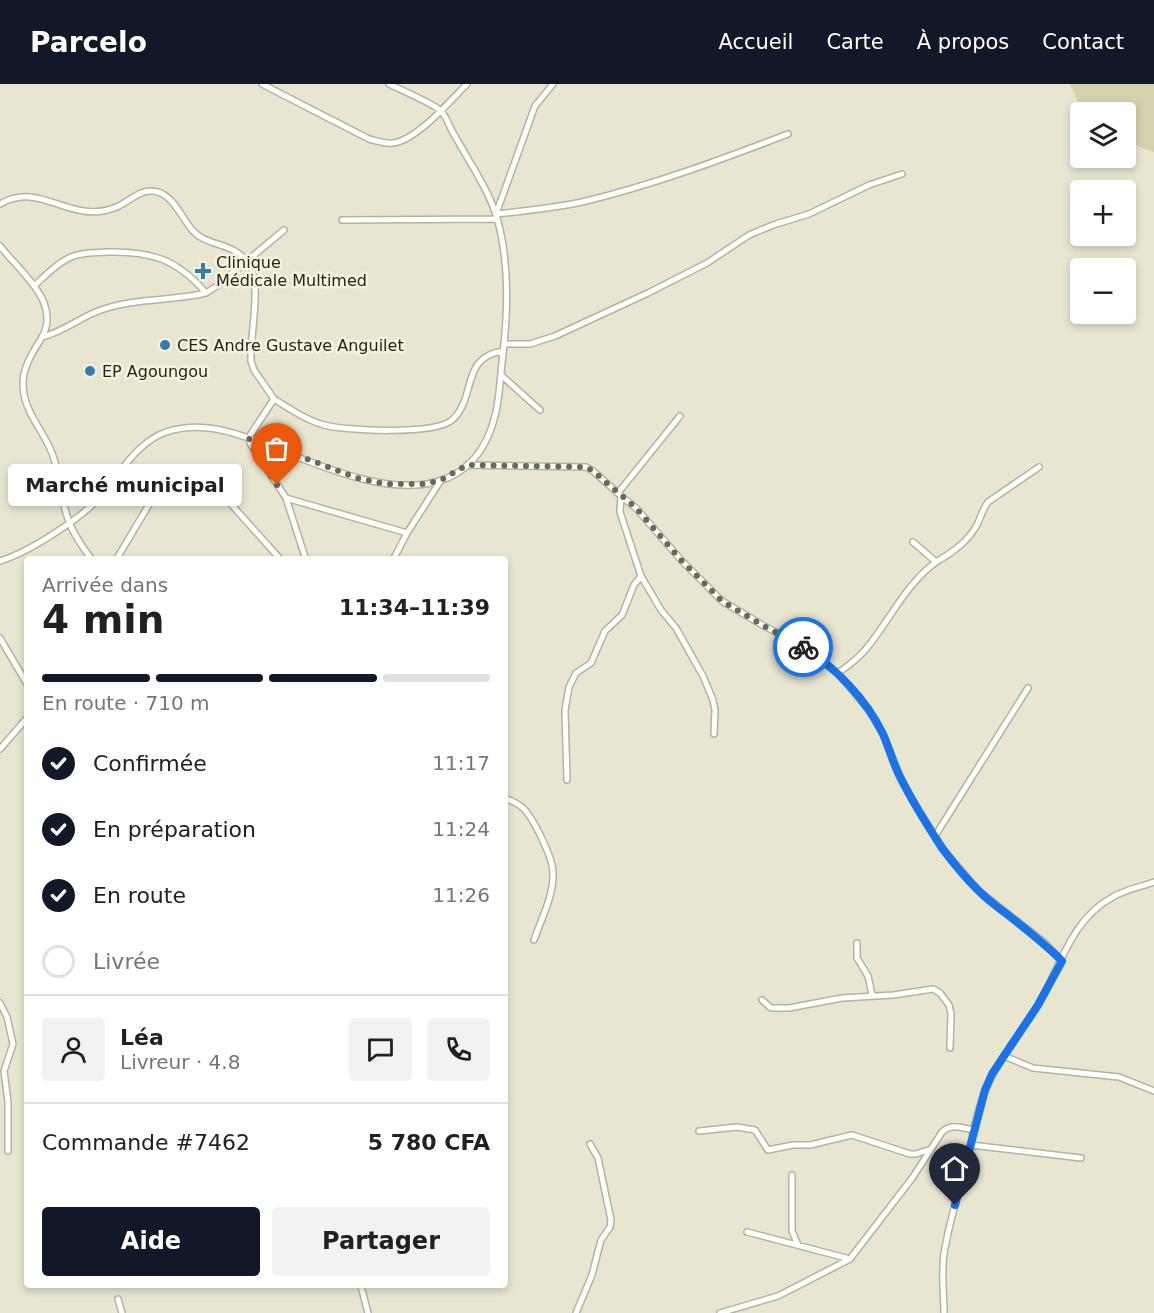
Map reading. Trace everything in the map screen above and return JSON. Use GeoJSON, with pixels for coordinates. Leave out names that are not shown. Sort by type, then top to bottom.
{"type":"FeatureCollection","features":[{"type":"Feature","properties":{"kind":"street"},"geometry":{"type":"LineString","coordinates":[[262,84],[369,139],[386,143],[404,140],[467,84]]}},
{"type":"Feature","properties":{"kind":"street"},"geometry":{"type":"LineString","coordinates":[[0,561],[19,553],[85,512],[141,448],[163,434],[183,427],[201,426],[249,437],[357,478],[386,484],[425,484],[441,480],[467,465],[480,450],[498,410],[507,311],[506,285],[496,217],[440,110],[389,84]]}},
{"type":"Feature","properties":{"kind":"street"},"geometry":{"type":"LineString","coordinates":[[496,217],[535,106],[553,84]]}},
{"type":"Feature","properties":{"kind":"street"},"geometry":{"type":"LineString","coordinates":[[342,220],[496,217],[550,208],[615,193],[704,166],[788,134]]}},
{"type":"Feature","properties":{"kind":"street"},"geometry":{"type":"LineString","coordinates":[[504,344],[530,344],[555,336],[707,263],[749,235],[809,214],[869,185],[902,174]]}},
{"type":"Feature","properties":{"kind":"street"},"geometry":{"type":"LineString","coordinates":[[0,204],[15,197],[28,197],[97,212],[118,207],[143,192],[160,193],[170,199],[199,236],[237,252],[252,267],[254,285],[251,362],[266,389],[274,399],[311,420],[334,427],[379,430],[442,426],[451,421],[462,407],[477,365],[484,356],[503,351]]}},
{"type":"Feature","properties":{"kind":"street"},"geometry":{"type":"LineString","coordinates":[[42,337],[57,333],[99,310],[118,305],[206,293],[284,230]]}},
{"type":"Feature","properties":{"kind":"street"},"geometry":{"type":"LineString","coordinates":[[0,246],[34,286],[45,305],[48,317],[42,337],[33,350],[27,367],[23,388],[25,401],[52,453],[69,523],[90,556]]}},
{"type":"Feature","properties":{"kind":"street"},"geometry":{"type":"LineString","coordinates":[[34,286],[70,257],[80,254],[129,252],[166,260],[196,281],[206,293]]}},
{"type":"Feature","properties":{"kind":"street"},"geometry":{"type":"LineString","coordinates":[[501,375],[540,410]]}},
{"type":"Feature","properties":{"kind":"street"},"geometry":{"type":"LineString","coordinates":[[274,399],[249,437],[250,443],[286,498],[305,556]]}},
{"type":"Feature","properties":{"kind":"street"},"geometry":{"type":"LineString","coordinates":[[680,416],[619,494],[619,506],[641,576],[661,610],[676,628],[703,676],[715,710],[714,734]]}},
{"type":"Feature","properties":{"kind":"street"},"geometry":{"type":"LineString","coordinates":[[467,465],[586,467],[636,508],[681,560],[722,601],[799,644],[838,673],[870,712],[883,734],[904,784],[935,836],[957,866],[979,891],[1045,943],[1062,961]]}},
{"type":"Feature","properties":{"kind":"street"},"geometry":{"type":"LineString","coordinates":[[838,673],[866,650],[918,577],[966,539],[988,502],[1039,467]]}},
{"type":"Feature","properties":{"kind":"street"},"geometry":{"type":"LineString","coordinates":[[118,556],[160,486],[169,479],[183,475],[203,477],[213,484],[277,556]]}},
{"type":"Feature","properties":{"kind":"street"},"geometry":{"type":"LineString","coordinates":[[395,556],[441,480]]}},
{"type":"Feature","properties":{"kind":"street"},"geometry":{"type":"LineString","coordinates":[[286,498],[407,533]]}},
{"type":"Feature","properties":{"kind":"street"},"geometry":{"type":"LineString","coordinates":[[913,542],[936,562]]}},
{"type":"Feature","properties":{"kind":"street"},"geometry":{"type":"LineString","coordinates":[[567,780],[565,710],[569,687],[576,673],[591,663],[604,631],[622,615],[634,585],[641,576]]}},
{"type":"Feature","properties":{"kind":"street"},"geometry":{"type":"LineString","coordinates":[[0,638],[24,679]]}},
{"type":"Feature","properties":{"kind":"street"},"geometry":{"type":"LineString","coordinates":[[935,836],[1028,688]]}},
{"type":"Feature","properties":{"kind":"street"},"geometry":{"type":"LineString","coordinates":[[0,749],[24,721]]}},
{"type":"Feature","properties":{"kind":"street"},"geometry":{"type":"LineString","coordinates":[[508,800],[516,802],[526,811],[552,862],[554,874],[534,940]]}},
{"type":"Feature","properties":{"kind":"street"},"geometry":{"type":"LineString","coordinates":[[944,1313],[944,1256],[949,1225],[985,1090],[1004,1056],[1038,1005],[1080,926],[1098,907],[1121,893],[1154,882]]}},
{"type":"Feature","properties":{"kind":"street"},"geometry":{"type":"LineString","coordinates":[[857,943],[857,958],[868,976],[872,995]]}},
{"type":"Feature","properties":{"kind":"street"},"geometry":{"type":"LineString","coordinates":[[762,1000],[771,1008],[789,1008],[833,999],[893,995],[933,989],[949,1005],[950,1047]]}},
{"type":"Feature","properties":{"kind":"street"},"geometry":{"type":"LineString","coordinates":[[0,1004],[7,1017],[13,1044],[4,1071],[8,1102],[8,1151]]}},
{"type":"Feature","properties":{"kind":"street"},"geometry":{"type":"LineString","coordinates":[[1004,1056],[1034,1068],[1119,1077],[1154,1091]]}},
{"type":"Feature","properties":{"kind":"street"},"geometry":{"type":"LineString","coordinates":[[720,1313],[778,1296],[850,1259],[913,1177],[938,1136],[946,1128],[955,1126],[974,1130]]}},
{"type":"Feature","properties":{"kind":"street"},"geometry":{"type":"LineString","coordinates":[[699,1131],[737,1128],[755,1130],[768,1150],[793,1145],[810,1145],[849,1135],[910,1154],[930,1149]]}},
{"type":"Feature","properties":{"kind":"street"},"geometry":{"type":"LineString","coordinates":[[576,1313],[592,1275],[601,1240],[611,1220],[598,1158],[590,1144]]}},
{"type":"Feature","properties":{"kind":"street"},"geometry":{"type":"LineString","coordinates":[[971,1145],[1081,1158]]}},
{"type":"Feature","properties":{"kind":"street"},"geometry":{"type":"LineString","coordinates":[[792,1175],[792,1231],[798,1245]]}},
{"type":"Feature","properties":{"kind":"street"},"geometry":{"type":"LineString","coordinates":[[747,1232],[850,1259]]}},
{"type":"Feature","properties":{"kind":"street"},"geometry":{"type":"LineString","coordinates":[[362,1288],[368,1313]]}},
{"type":"Feature","properties":{"kind":"street"},"geometry":{"type":"LineString","coordinates":[[118,1299],[122,1313]]}},
{"type":"Feature","properties":{"kind":"shaded area"},"geometry":{"type":"Polygon","coordinates":[[[1070,84],[1154,84],[1154,152],[1136,145],[1136,102],[1078,102],[1070,84]]]}},
{"type":"Feature","properties":{"kind":"way so far"},"geometry":{"type":"LineString","coordinates":[[277,485],[250,443],[249,437],[357,478],[386,484],[425,484],[455,474],[467,465],[586,467],[636,508],[681,560],[722,601],[803,647]]}},
{"type":"Feature","properties":{"kind":"place","name":"Clinique Médicale Multimed"},"geometry":{"type":"Point","coordinates":[203,271]}},
{"type":"Feature","properties":{"kind":"place","name":"CES Andre Gustave Anguilet"},"geometry":{"type":"Point","coordinates":[165,345]}},
{"type":"Feature","properties":{"kind":"place","name":"EP Agoungou"},"geometry":{"type":"Point","coordinates":[90,371]}},
{"type":"Feature","properties":{"kind":"place","name":"Marché municipal"},"geometry":{"type":"Point","coordinates":[277,485]}},
{"type":"Feature","properties":{"kind":"route"},"geometry":{"type":"LineString","coordinates":[[803,647],[838,673],[870,712],[883,734],[912,799],[943,849],[963,874],[993,904],[1045,943],[1062,961],[1038,1005],[992,1074],[985,1090],[955,1205]]}}]}
